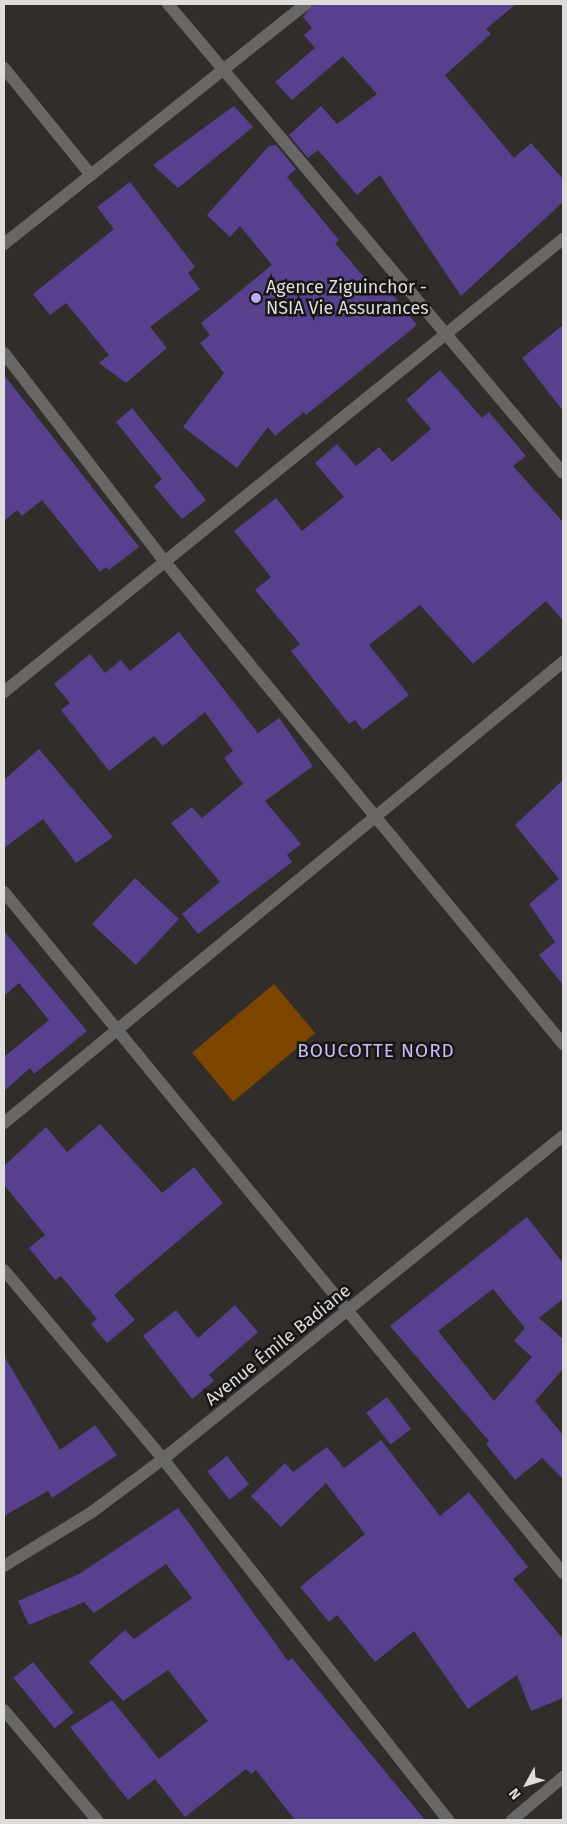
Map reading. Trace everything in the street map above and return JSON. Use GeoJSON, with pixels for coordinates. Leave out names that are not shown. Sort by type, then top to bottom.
{"type":"FeatureCollection","features":[{"type":"Feature","properties":{"kind":"street"},"geometry":{"type":"LineString","coordinates":[[168,4],[225,69],[563,473]]}},
{"type":"Feature","properties":{"kind":"street"},"geometry":{"type":"LineString","coordinates":[[4,244],[306,4]]}},
{"type":"Feature","properties":{"kind":"street"},"geometry":{"type":"LineString","coordinates":[[4,68],[91,175]]}},
{"type":"Feature","properties":{"kind":"street"},"geometry":{"type":"LineString","coordinates":[[4,692],[166,563],[563,239]]}},
{"type":"Feature","properties":{"kind":"street"},"geometry":{"type":"LineString","coordinates":[[4,353],[166,563],[563,1044]]}},
{"type":"Feature","properties":{"kind":"street"},"geometry":{"type":"LineString","coordinates":[[4,1123],[373,814],[563,662]]}},
{"type":"Feature","properties":{"kind":"street"},"geometry":{"type":"LineString","coordinates":[[4,892],[350,1310],[563,1573]]}},
{"type":"Feature","properties":{"kind":"street","name":"Avenue Émile Badiane"},"geometry":{"type":"LineString","coordinates":[[4,1566],[92,1512],[163,1460],[563,1136]]}},
{"type":"Feature","properties":{"kind":"street"},"geometry":{"type":"LineString","coordinates":[[4,1270],[163,1460],[448,1820]]}},
{"type":"Feature","properties":{"kind":"street"},"geometry":{"type":"LineString","coordinates":[[4,1710],[97,1820]]}},
{"type":"Feature","properties":{"kind":"street"},"geometry":{"type":"LineString","coordinates":[[512,1820],[563,1778]]}},
{"type":"Feature","properties":{"kind":"shaded area"},"geometry":{"type":"Polygon","coordinates":[[[274,984],[315,1033],[233,1102],[192,1053],[274,984]]]}},
{"type":"Feature","properties":{"kind":"building"},"geometry":{"type":"Polygon","coordinates":[[[314,4],[516,4],[486,29],[491,34],[445,75],[514,158],[531,143],[563,179],[563,202],[461,296],[380,175],[357,195],[318,150],[308,158],[289,135],[321,106],[337,124],[377,94],[343,56],[292,100],[275,82],[315,48],[304,35],[312,28],[303,17],[314,4]]]}},
{"type":"Feature","properties":{"kind":"building"},"geometry":{"type":"Polygon","coordinates":[[[234,106],[253,127],[178,188],[153,165],[234,106]]]}},
{"type":"Feature","properties":{"kind":"building"},"geometry":{"type":"Polygon","coordinates":[[[276,145],[296,169],[287,177],[339,240],[335,243],[380,296],[388,289],[417,325],[306,415],[304,412],[275,436],[268,427],[237,468],[183,427],[224,373],[200,343],[210,335],[201,323],[272,265],[240,226],[230,237],[207,215],[269,146],[276,145]]]}},
{"type":"Feature","properties":{"kind":"building"},"geometry":{"type":"Polygon","coordinates":[[[130,182],[195,267],[188,273],[200,289],[150,327],[167,348],[126,383],[99,363],[109,355],[66,303],[50,315],[33,294],[114,229],[97,207],[130,182]]]}},
{"type":"Feature","properties":{"kind":"building"},"geometry":{"type":"Polygon","coordinates":[[[563,325],[563,411],[522,358],[563,325]]]}},
{"type":"Feature","properties":{"kind":"building"},"geometry":{"type":"Polygon","coordinates":[[[440,370],[482,418],[489,412],[526,456],[513,466],[563,522],[563,621],[546,601],[473,664],[420,605],[369,645],[409,695],[363,730],[355,720],[349,724],[291,651],[300,644],[255,590],[271,577],[234,531],[276,498],[302,531],[344,497],[315,463],[337,444],[356,466],[379,447],[392,462],[431,429],[406,400],[440,370]]]}},
{"type":"Feature","properties":{"kind":"building"},"geometry":{"type":"Polygon","coordinates":[[[4,375],[139,547],[109,570],[106,567],[100,572],[42,500],[22,516],[17,510],[4,521],[4,375]]]}},
{"type":"Feature","properties":{"kind":"building"},"geometry":{"type":"Polygon","coordinates":[[[132,408],[206,500],[182,519],[154,486],[162,479],[116,422],[132,408]]]}},
{"type":"Feature","properties":{"kind":"building"},"geometry":{"type":"Polygon","coordinates":[[[179,632],[258,733],[279,718],[313,766],[265,801],[301,844],[287,855],[292,862],[198,934],[182,914],[220,882],[171,823],[192,807],[202,818],[243,784],[224,758],[233,751],[205,712],[163,746],[154,736],[109,771],[61,710],[70,703],[54,684],[90,654],[105,673],[121,660],[130,671],[179,632]]]}},
{"type":"Feature","properties":{"kind":"building"},"geometry":{"type":"Polygon","coordinates":[[[39,749],[113,837],[76,863],[43,819],[4,848],[4,780],[39,749]]]}},
{"type":"Feature","properties":{"kind":"building"},"geometry":{"type":"Polygon","coordinates":[[[563,780],[563,985],[539,955],[555,942],[529,904],[559,879],[515,825],[563,780]]]}},
{"type":"Feature","properties":{"kind":"building"},"geometry":{"type":"Polygon","coordinates":[[[135,878],[179,919],[136,965],[92,924],[135,878]]]}},
{"type":"Feature","properties":{"kind":"building"},"geometry":{"type":"Polygon","coordinates":[[[4,931],[87,1031],[34,1074],[30,1068],[4,1091],[4,1057],[49,1020],[19,983],[4,996],[4,931]]]}},
{"type":"Feature","properties":{"kind":"building"},"geometry":{"type":"Polygon","coordinates":[[[100,1124],[162,1193],[194,1167],[223,1203],[114,1295],[135,1320],[107,1343],[91,1324],[97,1319],[61,1276],[55,1280],[29,1248],[45,1235],[4,1185],[4,1166],[46,1127],[67,1152],[100,1124]]]}},
{"type":"Feature","properties":{"kind":"building"},"geometry":{"type":"Polygon","coordinates":[[[527,1217],[563,1263],[563,1299],[539,1318],[563,1339],[563,1369],[535,1401],[563,1435],[563,1479],[542,1458],[515,1480],[486,1444],[489,1441],[390,1326],[527,1217]],[[493,1289],[438,1331],[494,1401],[532,1357],[514,1341],[525,1328],[493,1289]]]}},
{"type":"Feature","properties":{"kind":"building"},"geometry":{"type":"Polygon","coordinates":[[[235,1305],[258,1332],[209,1375],[214,1381],[192,1399],[143,1336],[176,1310],[198,1338],[235,1305]]]}},
{"type":"Feature","properties":{"kind":"building"},"geometry":{"type":"Polygon","coordinates":[[[4,1356],[60,1450],[95,1425],[117,1455],[52,1498],[48,1491],[4,1516],[4,1356]]]}},
{"type":"Feature","properties":{"kind":"building"},"geometry":{"type":"Polygon","coordinates":[[[387,1397],[411,1429],[390,1445],[366,1413],[387,1397]]]}},
{"type":"Feature","properties":{"kind":"building"},"geometry":{"type":"Polygon","coordinates":[[[381,1440],[440,1516],[469,1492],[528,1567],[513,1579],[563,1639],[563,1698],[531,1711],[517,1675],[468,1709],[414,1631],[375,1662],[337,1615],[329,1622],[300,1587],[365,1534],[326,1483],[281,1527],[251,1496],[285,1463],[293,1472],[327,1447],[344,1468],[381,1440]]]}},
{"type":"Feature","properties":{"kind":"building"},"geometry":{"type":"Polygon","coordinates":[[[227,1456],[249,1484],[229,1500],[207,1471],[227,1456]]]}},
{"type":"Feature","properties":{"kind":"building"},"geometry":{"type":"Polygon","coordinates":[[[178,1508],[288,1661],[292,1658],[425,1820],[295,1820],[256,1770],[251,1774],[246,1769],[185,1817],[155,1779],[128,1800],[70,1727],[112,1700],[159,1759],[208,1721],[168,1670],[123,1701],[89,1662],[125,1630],[134,1639],[192,1598],[166,1564],[94,1613],[84,1602],[29,1625],[18,1601],[79,1574],[178,1508]]]}},
{"type":"Feature","properties":{"kind":"building"},"geometry":{"type":"Polygon","coordinates":[[[33,1662],[74,1713],[54,1728],[14,1678],[33,1662]]]}},
{"type":"Feature","properties":{"kind":"place","name":"Agence Ziguinchor - NSIA Vie Assurances"},"geometry":{"type":"Point","coordinates":[256,298]}},
{"type":"Feature","properties":{"kind":"district","name":"BOUCOTTE NORD"},"geometry":{"type":"Point","coordinates":[376,1051]}}]}
